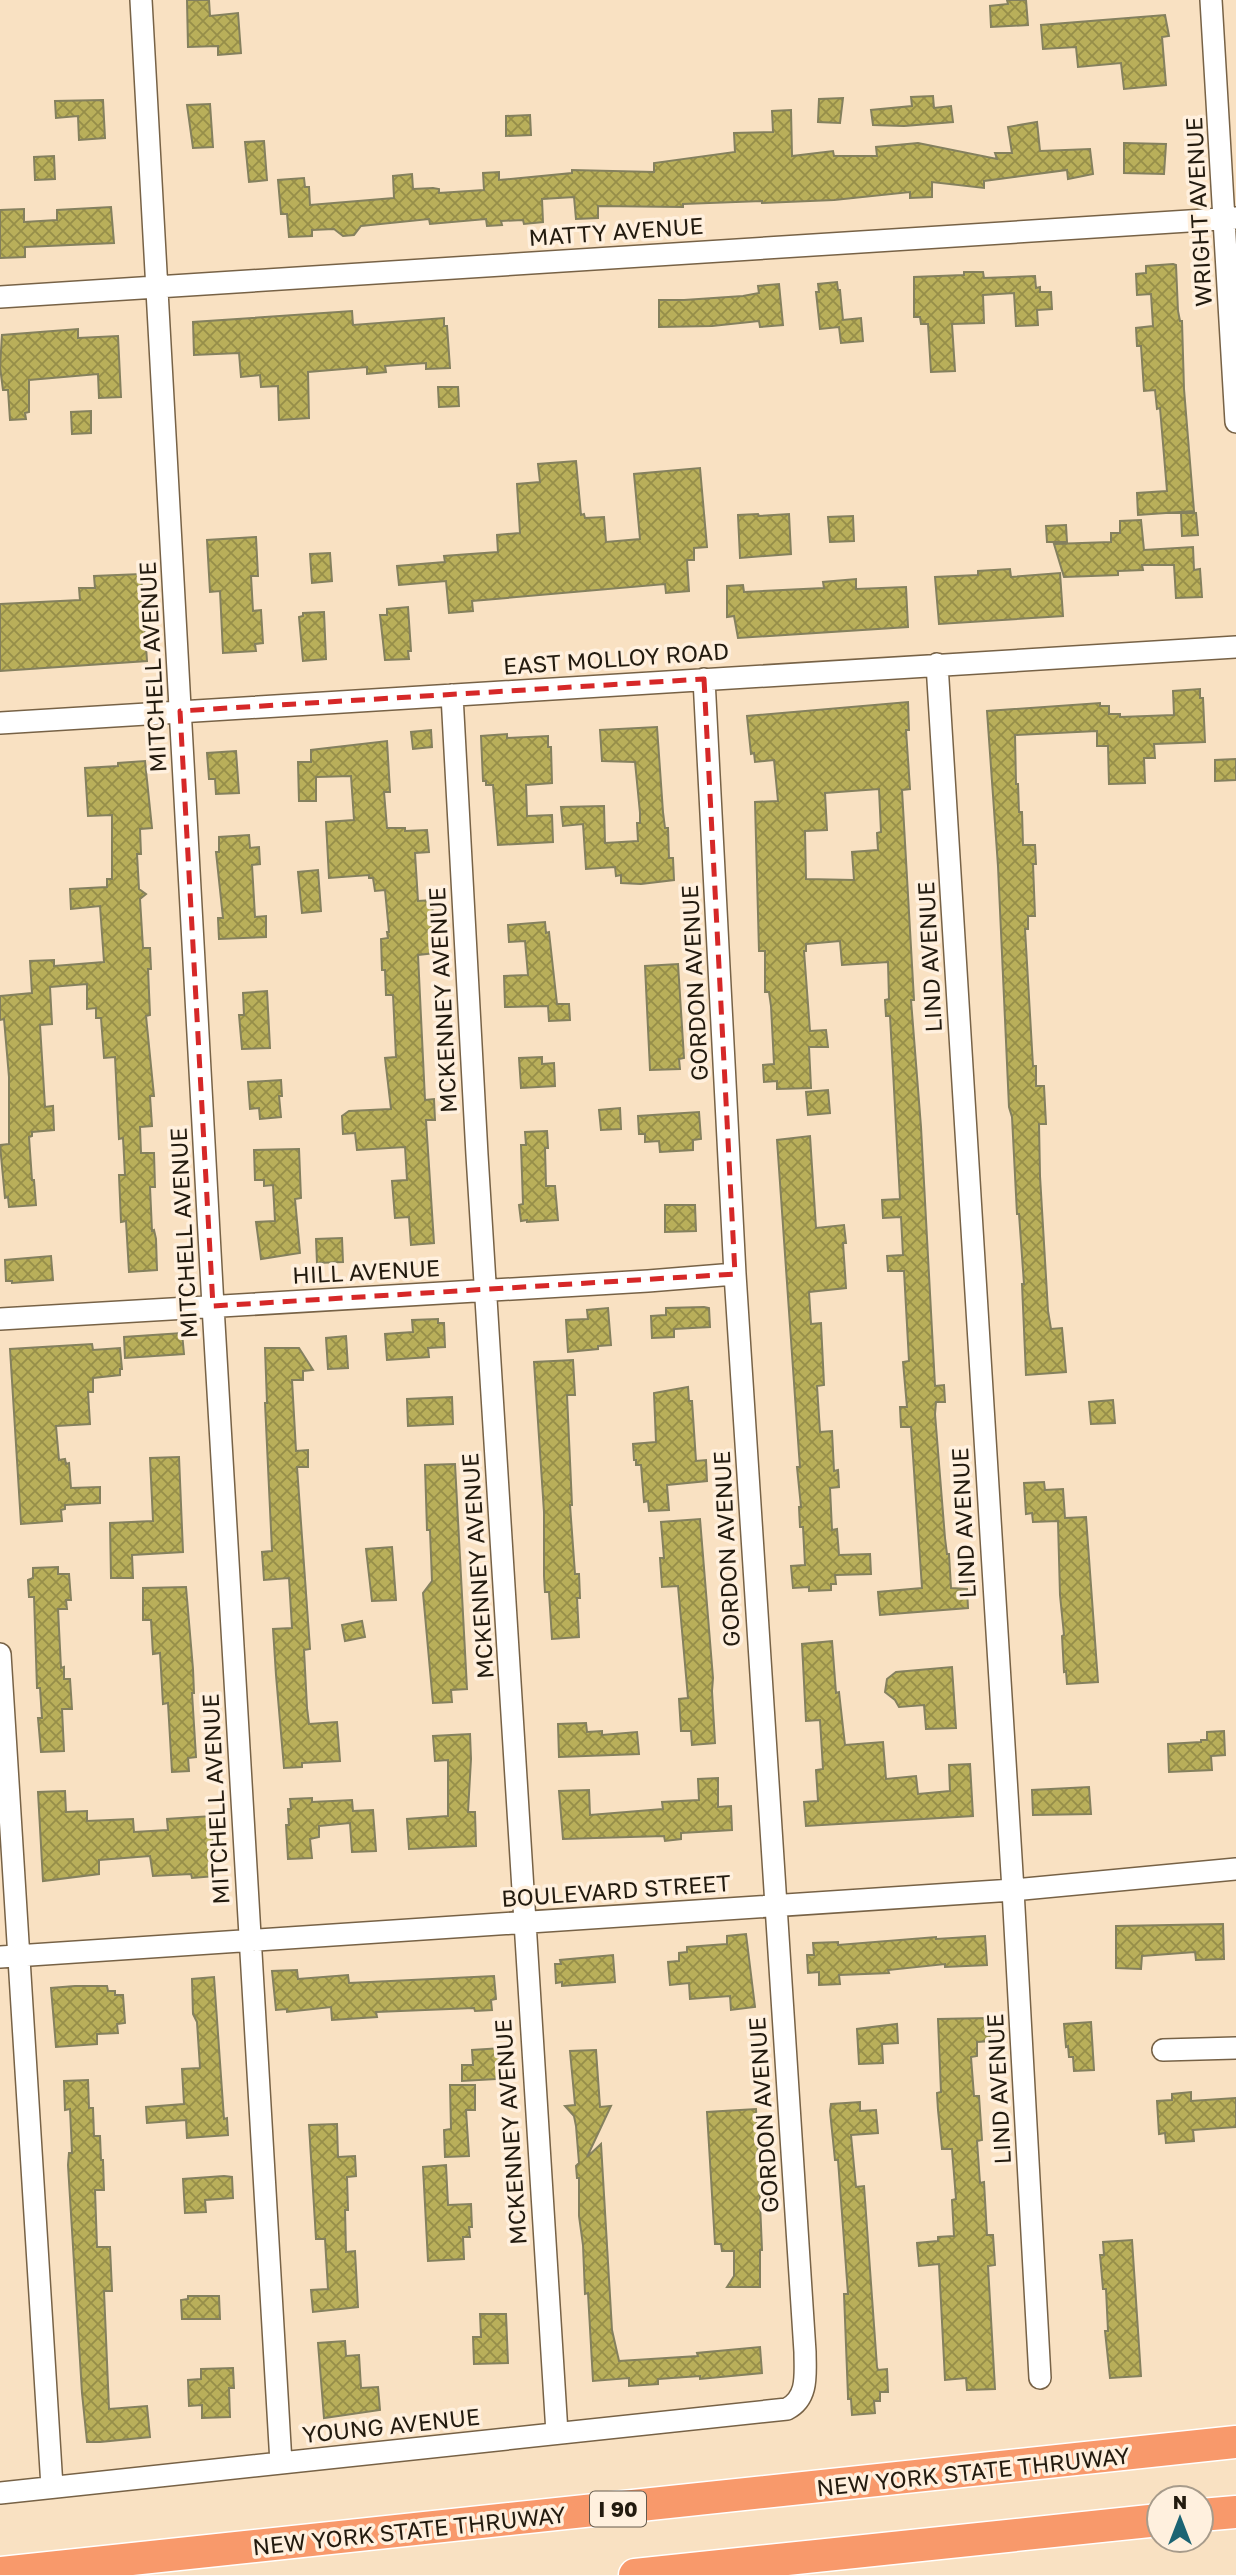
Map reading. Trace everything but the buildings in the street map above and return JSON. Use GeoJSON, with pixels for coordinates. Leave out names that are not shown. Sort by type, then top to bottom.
{"type":"FeatureCollection","features":[{"type":"Feature","properties":{"kind":"highway","name":"NEW YORK STATE THRUWAY"},"geometry":{"type":"LineString","coordinates":[[0,2573],[1236,2442]]}},
{"type":"Feature","properties":{"kind":"highway"},"geometry":{"type":"LineString","coordinates":[[1215,2514],[1236,2512]]}},
{"type":"Feature","properties":{"kind":"highway"},"geometry":{"type":"LineString","coordinates":[[635,2575],[1145,2521]]}},
{"type":"Feature","properties":{"kind":"street","name":"MITCHELL AVENUE"},"geometry":{"type":"LineString","coordinates":[[141,0],[159,286],[213,1306],[281,2463]]}},
{"type":"Feature","properties":{"kind":"street","name":"WRIGHT AVENUE"},"geometry":{"type":"LineString","coordinates":[[1211,0],[1231,218],[1236,422]]}},
{"type":"Feature","properties":{"kind":"street","name":"MATTY AVENUE"},"geometry":{"type":"LineString","coordinates":[[0,297],[1231,218]]}},
{"type":"Feature","properties":{"kind":"street","name":"EAST MOLLOY ROAD"},"geometry":{"type":"LineString","coordinates":[[0,723],[1236,646]]}},
{"type":"Feature","properties":{"kind":"street","name":"LIND AVENUE"},"geometry":{"type":"LineString","coordinates":[[937,664],[1013,1889],[1040,2378]]}},
{"type":"Feature","properties":{"kind":"street","name":"GORDON AVENUE"},"geometry":{"type":"LineString","coordinates":[[704,678],[735,1274],[805,2352],[804,2390],[796,2404],[787,2409]]}},
{"type":"Feature","properties":{"kind":"street","name":"MCKENNEY AVENUE"},"geometry":{"type":"LineString","coordinates":[[452,695],[523,1922],[557,2433]]}},
{"type":"Feature","properties":{"kind":"street","name":"HILL AVENUE"},"geometry":{"type":"LineString","coordinates":[[0,1319],[735,1274]]}},
{"type":"Feature","properties":{"kind":"street"},"geometry":{"type":"LineString","coordinates":[[0,1654],[9,1957],[51,2487]]}},
{"type":"Feature","properties":{"kind":"street","name":"BOULEVARD STREET"},"geometry":{"type":"LineString","coordinates":[[9,1957],[1013,1889],[1236,1870]]}},
{"type":"Feature","properties":{"kind":"street"},"geometry":{"type":"LineString","coordinates":[[1163,2050],[1236,2048]]}},
{"type":"Feature","properties":{"kind":"street","name":"YOUNG AVENUE"},"geometry":{"type":"LineString","coordinates":[[0,2493],[787,2409]]}},
{"type":"Feature","properties":{"kind":"highlighted area"},"geometry":{"type":"Polygon","coordinates":[[[704,679],[735,1274],[213,1306],[180,711],[704,679]]]}}]}
